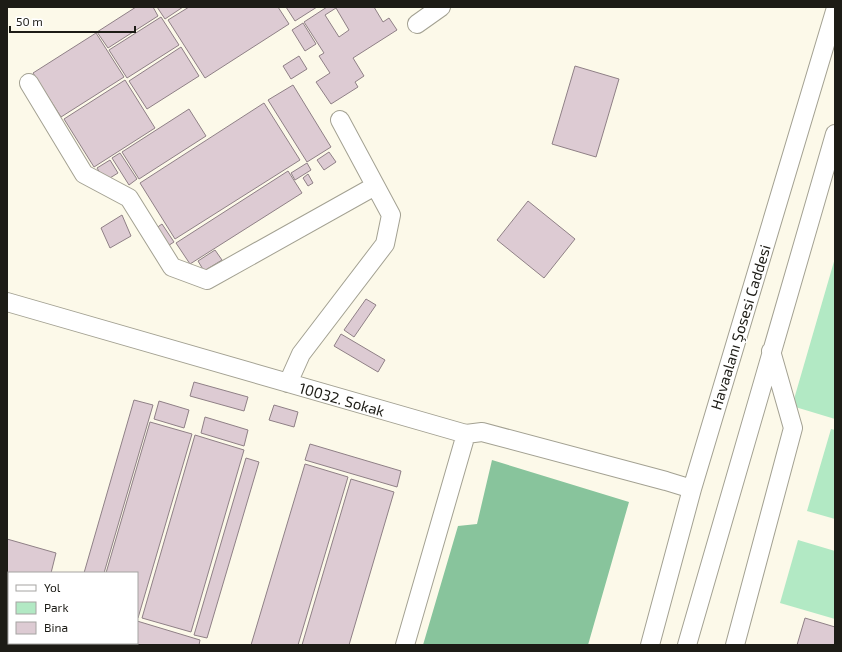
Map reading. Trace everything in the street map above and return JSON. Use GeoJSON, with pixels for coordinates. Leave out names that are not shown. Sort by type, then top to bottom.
{"type":"FeatureCollection","features":[{"type":"Feature","properties":{"kind":"street"},"geometry":{"type":"LineString","coordinates":[[417,24],[441,7]]}},
{"type":"Feature","properties":{"kind":"street","name":"Havaalanı Şosesi Caddesi"},"geometry":{"type":"LineString","coordinates":[[650,645],[692,489],[835,11]]}},
{"type":"Feature","properties":{"kind":"street"},"geometry":{"type":"LineString","coordinates":[[29,83],[84,174],[130,198],[172,267],[207,280],[375,186]]}},
{"type":"Feature","properties":{"kind":"street"},"geometry":{"type":"LineString","coordinates":[[288,383],[301,354],[385,244],[391,215],[340,120]]}},
{"type":"Feature","properties":{"kind":"street"},"geometry":{"type":"LineString","coordinates":[[687,645],[835,134]]}},
{"type":"Feature","properties":{"kind":"street","name":"10032. Sokak"},"geometry":{"type":"LineString","coordinates":[[7,302],[466,434],[482,432],[692,489]]}},
{"type":"Feature","properties":{"kind":"street"},"geometry":{"type":"LineString","coordinates":[[735,645],[793,428],[771,352]]}},
{"type":"Feature","properties":{"kind":"street"},"geometry":{"type":"LineString","coordinates":[[406,645],[466,434]]}},
{"type":"Feature","properties":{"kind":"green space"},"geometry":{"type":"Polygon","coordinates":[[[835,258],[835,419],[792,406],[835,258]]]}},
{"type":"Feature","properties":{"kind":"green space"},"geometry":{"type":"Polygon","coordinates":[[[831,429],[835,430],[835,519],[807,511],[831,429]]]}},
{"type":"Feature","properties":{"kind":"green space"},"geometry":{"type":"Polygon","coordinates":[[[492,460],[629,502],[588,645],[423,645],[458,526],[477,524],[492,460]]]}},
{"type":"Feature","properties":{"kind":"green space"},"geometry":{"type":"Polygon","coordinates":[[[798,540],[835,551],[835,619],[780,603],[798,540]]]}},
{"type":"Feature","properties":{"kind":"building"},"geometry":{"type":"Polygon","coordinates":[[[136,7],[153,7],[158,16],[108,48],[97,32],[136,7]]]}},
{"type":"Feature","properties":{"kind":"building"},"geometry":{"type":"Polygon","coordinates":[[[157,7],[183,7],[165,19],[157,7]]]}},
{"type":"Feature","properties":{"kind":"building"},"geometry":{"type":"Polygon","coordinates":[[[189,7],[278,7],[289,24],[205,78],[168,20],[189,7]]]}},
{"type":"Feature","properties":{"kind":"building"},"geometry":{"type":"Polygon","coordinates":[[[286,7],[317,7],[295,21],[286,7]]]}},
{"type":"Feature","properties":{"kind":"building"},"geometry":{"type":"Polygon","coordinates":[[[327,7],[374,7],[383,22],[389,18],[397,30],[353,58],[364,76],[355,82],[358,87],[331,104],[316,82],[330,73],[319,56],[324,53],[304,22],[327,7]],[[336,8],[325,15],[339,37],[349,30],[336,8]]]}},
{"type":"Feature","properties":{"kind":"building"},"geometry":{"type":"Polygon","coordinates":[[[161,17],[179,45],[127,78],[109,50],[161,17]]]}},
{"type":"Feature","properties":{"kind":"building"},"geometry":{"type":"Polygon","coordinates":[[[303,23],[316,44],[305,51],[292,30],[303,23]]]}},
{"type":"Feature","properties":{"kind":"building"},"geometry":{"type":"Polygon","coordinates":[[[96,33],[124,77],[61,117],[33,73],[96,33]]]}},
{"type":"Feature","properties":{"kind":"building"},"geometry":{"type":"Polygon","coordinates":[[[181,47],[199,76],[147,109],[129,81],[181,47]]]}},
{"type":"Feature","properties":{"kind":"building"},"geometry":{"type":"Polygon","coordinates":[[[299,56],[307,69],[291,79],[283,66],[299,56]]]}},
{"type":"Feature","properties":{"kind":"building"},"geometry":{"type":"Polygon","coordinates":[[[575,66],[619,79],[596,157],[552,144],[575,66]]]}},
{"type":"Feature","properties":{"kind":"building"},"geometry":{"type":"Polygon","coordinates":[[[125,80],[155,128],[94,167],[64,119],[125,80]]]}},
{"type":"Feature","properties":{"kind":"building"},"geometry":{"type":"Polygon","coordinates":[[[293,85],[331,147],[307,162],[268,100],[293,85]]]}},
{"type":"Feature","properties":{"kind":"building"},"geometry":{"type":"Polygon","coordinates":[[[264,103],[300,160],[175,239],[140,183],[264,103]]]}},
{"type":"Feature","properties":{"kind":"building"},"geometry":{"type":"Polygon","coordinates":[[[189,109],[206,136],[139,179],[122,152],[189,109]]]}},
{"type":"Feature","properties":{"kind":"building"},"geometry":{"type":"Polygon","coordinates":[[[329,152],[336,162],[324,170],[317,160],[329,152]]]}},
{"type":"Feature","properties":{"kind":"building"},"geometry":{"type":"Polygon","coordinates":[[[120,153],[137,179],[129,185],[112,158],[120,153]]]}},
{"type":"Feature","properties":{"kind":"building"},"geometry":{"type":"Polygon","coordinates":[[[110,160],[118,173],[105,181],[97,168],[110,160]]]}},
{"type":"Feature","properties":{"kind":"building"},"geometry":{"type":"Polygon","coordinates":[[[307,163],[311,170],[295,180],[291,173],[307,163]]]}},
{"type":"Feature","properties":{"kind":"building"},"geometry":{"type":"Polygon","coordinates":[[[288,171],[302,193],[190,264],[176,243],[288,171]]]}},
{"type":"Feature","properties":{"kind":"building"},"geometry":{"type":"Polygon","coordinates":[[[308,174],[313,183],[308,186],[303,178],[308,174]]]}},
{"type":"Feature","properties":{"kind":"building"},"geometry":{"type":"Polygon","coordinates":[[[528,201],[575,239],[544,278],[497,240],[528,201]]]}},
{"type":"Feature","properties":{"kind":"building"},"geometry":{"type":"Polygon","coordinates":[[[122,215],[131,236],[110,248],[101,228],[122,215]]]}},
{"type":"Feature","properties":{"kind":"building"},"geometry":{"type":"Polygon","coordinates":[[[162,224],[174,242],[163,249],[152,231],[162,224]]]}},
{"type":"Feature","properties":{"kind":"building"},"geometry":{"type":"Polygon","coordinates":[[[215,250],[222,260],[204,271],[198,261],[215,250]]]}},
{"type":"Feature","properties":{"kind":"building"},"geometry":{"type":"Polygon","coordinates":[[[366,299],[376,305],[354,337],[344,330],[366,299]]]}},
{"type":"Feature","properties":{"kind":"building"},"geometry":{"type":"Polygon","coordinates":[[[341,334],[385,360],[378,372],[334,346],[341,334]]]}},
{"type":"Feature","properties":{"kind":"building"},"geometry":{"type":"Polygon","coordinates":[[[194,382],[248,397],[244,411],[190,396],[194,382]]]}},
{"type":"Feature","properties":{"kind":"building"},"geometry":{"type":"Polygon","coordinates":[[[134,400],[153,405],[104,572],[84,572],[134,400]]]}},
{"type":"Feature","properties":{"kind":"building"},"geometry":{"type":"Polygon","coordinates":[[[159,401],[189,410],[184,428],[154,419],[159,401]]]}},
{"type":"Feature","properties":{"kind":"building"},"geometry":{"type":"Polygon","coordinates":[[[274,405],[298,412],[294,427],[269,420],[274,405]]]}},
{"type":"Feature","properties":{"kind":"building"},"geometry":{"type":"Polygon","coordinates":[[[205,417],[248,430],[244,446],[201,433],[205,417]]]}},
{"type":"Feature","properties":{"kind":"building"},"geometry":{"type":"Polygon","coordinates":[[[150,422],[192,434],[138,618],[138,572],[106,572],[150,422]]]}},
{"type":"Feature","properties":{"kind":"building"},"geometry":{"type":"Polygon","coordinates":[[[195,435],[244,450],[191,632],[142,618],[195,435]]]}},
{"type":"Feature","properties":{"kind":"building"},"geometry":{"type":"Polygon","coordinates":[[[310,444],[401,471],[397,487],[305,460],[310,444]]]}},
{"type":"Feature","properties":{"kind":"building"},"geometry":{"type":"Polygon","coordinates":[[[246,458],[259,462],[207,638],[194,635],[246,458]]]}},
{"type":"Feature","properties":{"kind":"building"},"geometry":{"type":"Polygon","coordinates":[[[305,464],[348,477],[298,645],[251,645],[305,464]]]}},
{"type":"Feature","properties":{"kind":"building"},"geometry":{"type":"Polygon","coordinates":[[[351,479],[394,492],[349,645],[302,645],[351,479]]]}},
{"type":"Feature","properties":{"kind":"building"},"geometry":{"type":"Polygon","coordinates":[[[7,539],[56,553],[51,572],[8,572],[7,597],[7,539]]]}},
{"type":"Feature","properties":{"kind":"building"},"geometry":{"type":"Polygon","coordinates":[[[7,600],[8,630],[7,629],[7,600]]]}},
{"type":"Feature","properties":{"kind":"building"},"geometry":{"type":"Polygon","coordinates":[[[805,618],[835,627],[835,645],[797,645],[805,618]]]}},
{"type":"Feature","properties":{"kind":"building"},"geometry":{"type":"Polygon","coordinates":[[[138,621],[200,640],[199,645],[84,645],[138,644],[138,621]]]}}]}
